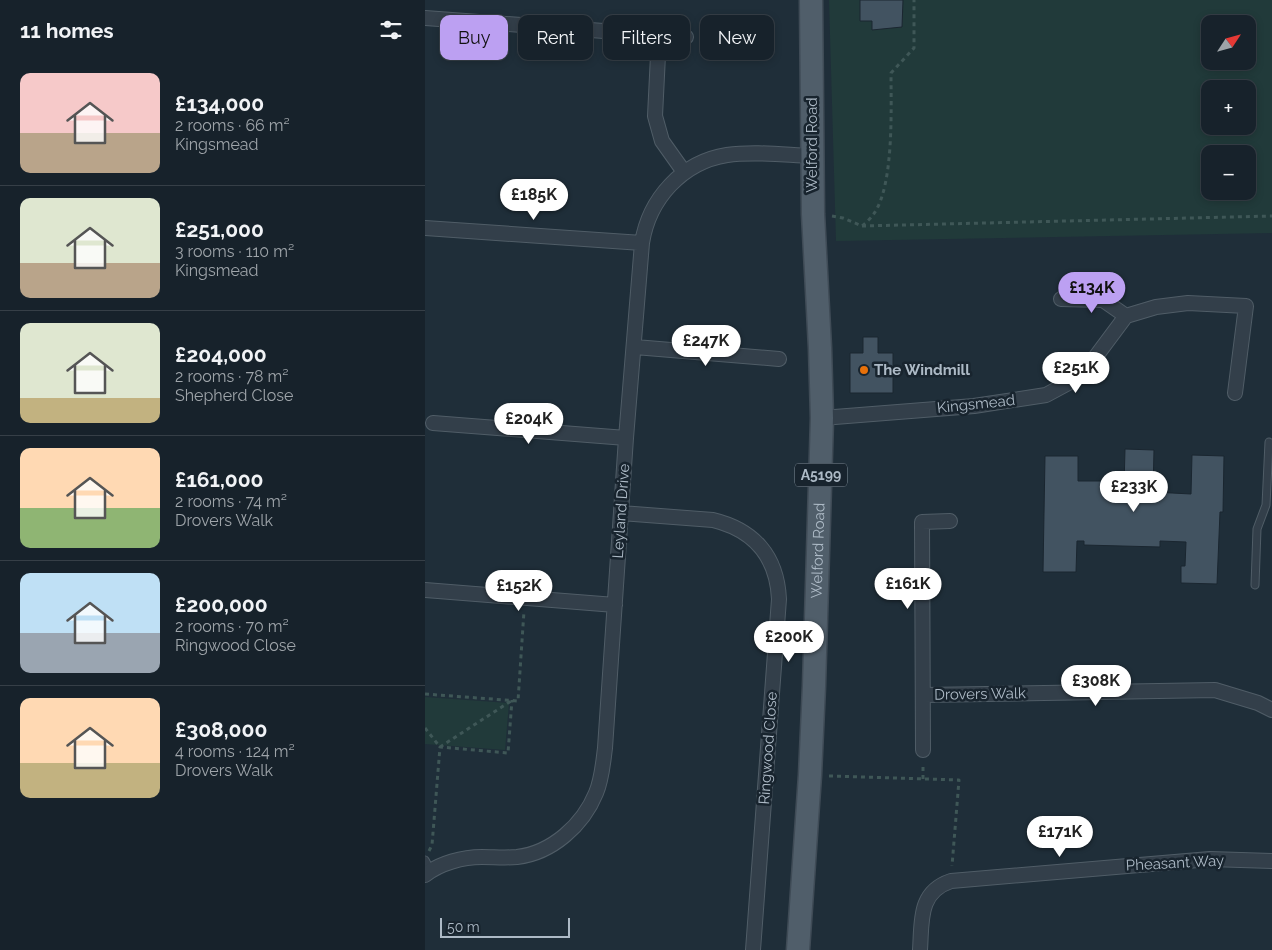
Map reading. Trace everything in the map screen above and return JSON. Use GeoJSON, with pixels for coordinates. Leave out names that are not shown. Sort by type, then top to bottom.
{"type":"FeatureCollection","features":[{"type":"Feature","properties":{"kind":"main road","name":"Welford Road"},"geometry":{"type":"LineString","coordinates":[[798,950],[810,775],[819,568],[822,418],[813,214],[811,0]]}},
{"type":"Feature","properties":{"kind":"street"},"geometry":{"type":"LineString","coordinates":[[425,18],[603,31]]}},
{"type":"Feature","properties":{"kind":"street"},"geometry":{"type":"LineString","coordinates":[[658,60],[655,116],[662,141],[684,172]]}},
{"type":"Feature","properties":{"kind":"street","name":"Leyland Drive"},"geometry":{"type":"LineString","coordinates":[[426,866],[482,857],[518,857],[545,849],[570,831],[590,806],[597,792],[602,772],[642,243],[644,230],[654,206],[672,183],[684,172],[709,159],[746,154],[813,156]]}},
{"type":"Feature","properties":{"kind":"street"},"geometry":{"type":"LineString","coordinates":[[425,228],[642,243]]}},
{"type":"Feature","properties":{"kind":"street"},"geometry":{"type":"LineString","coordinates":[[1061,300],[1103,300],[1126,316],[1157,307],[1188,303],[1246,306],[1235,393]]}},
{"type":"Feature","properties":{"kind":"street","name":"Kingsmead"},"geometry":{"type":"LineString","coordinates":[[822,418],[974,406],[1046,394],[1072,380],[1091,363],[1126,316]]}},
{"type":"Feature","properties":{"kind":"street"},"geometry":{"type":"LineString","coordinates":[[635,347],[779,359]]}},
{"type":"Feature","properties":{"kind":"street"},"geometry":{"type":"LineString","coordinates":[[433,423],[626,438]]}},
{"type":"Feature","properties":{"kind":"street","name":"Ringwood Close"},"geometry":{"type":"LineString","coordinates":[[621,513],[713,520],[727,523],[739,528],[757,544],[766,554],[775,575],[779,599],[753,950]]}},
{"type":"Feature","properties":{"kind":"street","name":"Drovers Walk"},"geometry":{"type":"LineString","coordinates":[[923,750],[922,522],[950,521]]}},
{"type":"Feature","properties":{"kind":"street"},"geometry":{"type":"LineString","coordinates":[[425,590],[615,605]]}},
{"type":"Feature","properties":{"kind":"street","name":"Drovers Walk"},"geometry":{"type":"LineString","coordinates":[[924,695],[1215,690],[1258,703],[1272,710]]}},
{"type":"Feature","properties":{"kind":"street","name":"Pheasant Way"},"geometry":{"type":"LineString","coordinates":[[920,950],[923,909],[927,898],[940,885],[951,882],[1210,859],[1272,862]]}},
{"type":"Feature","properties":{"kind":"lane"},"geometry":{"type":"LineString","coordinates":[[1255,585],[1257,529],[1269,505],[1269,442]]}},
{"type":"Feature","properties":{"kind":"path"},"geometry":{"type":"LineString","coordinates":[[862,226],[876,211],[884,189],[889,159],[891,73],[914,48],[914,0]]}},
{"type":"Feature","properties":{"kind":"path"},"geometry":{"type":"LineString","coordinates":[[813,214],[843,218],[862,226],[1272,216]]}},
{"type":"Feature","properties":{"kind":"path"},"geometry":{"type":"LineString","coordinates":[[425,694],[518,701],[525,598]]}},
{"type":"Feature","properties":{"kind":"path"},"geometry":{"type":"LineString","coordinates":[[439,747],[508,753],[512,700]]}},
{"type":"Feature","properties":{"kind":"path"},"geometry":{"type":"LineString","coordinates":[[439,747],[512,700]]}},
{"type":"Feature","properties":{"kind":"path"},"geometry":{"type":"LineString","coordinates":[[425,728],[439,747],[432,845],[426,866]]}},
{"type":"Feature","properties":{"kind":"path"},"geometry":{"type":"LineString","coordinates":[[810,775],[959,780],[951,882]]}},
{"type":"Feature","properties":{"kind":"green space"},"geometry":{"type":"Polygon","coordinates":[[[829,0],[1272,0],[1272,233],[836,241],[829,0]]]}},
{"type":"Feature","properties":{"kind":"green space"},"geometry":{"type":"Polygon","coordinates":[[[425,697],[509,703],[505,750],[425,744],[425,697]]]}},
{"type":"Feature","properties":{"kind":"building"},"geometry":{"type":"Polygon","coordinates":[[[860,0],[903,0],[902,27],[872,30],[872,21],[860,21],[860,0]]]}},
{"type":"Feature","properties":{"kind":"building"},"geometry":{"type":"Polygon","coordinates":[[[863,337],[878,337],[878,353],[893,353],[893,393],[850,393],[850,353],[863,353],[863,337]]]}},
{"type":"Feature","properties":{"kind":"building"},"geometry":{"type":"Polygon","coordinates":[[[1125,449],[1154,450],[1153,492],[1191,494],[1192,455],[1224,456],[1223,512],[1220,512],[1217,584],[1181,583],[1181,566],[1185,566],[1186,542],[1160,541],[1160,547],[1084,545],[1084,541],[1077,541],[1076,572],[1043,572],[1045,456],[1078,456],[1078,481],[1102,481],[1105,487],[1124,487],[1125,449]]]}},
{"type":"Feature","properties":{"kind":"place","name":"The Windmill"},"geometry":{"type":"Point","coordinates":[864,370]}}]}
